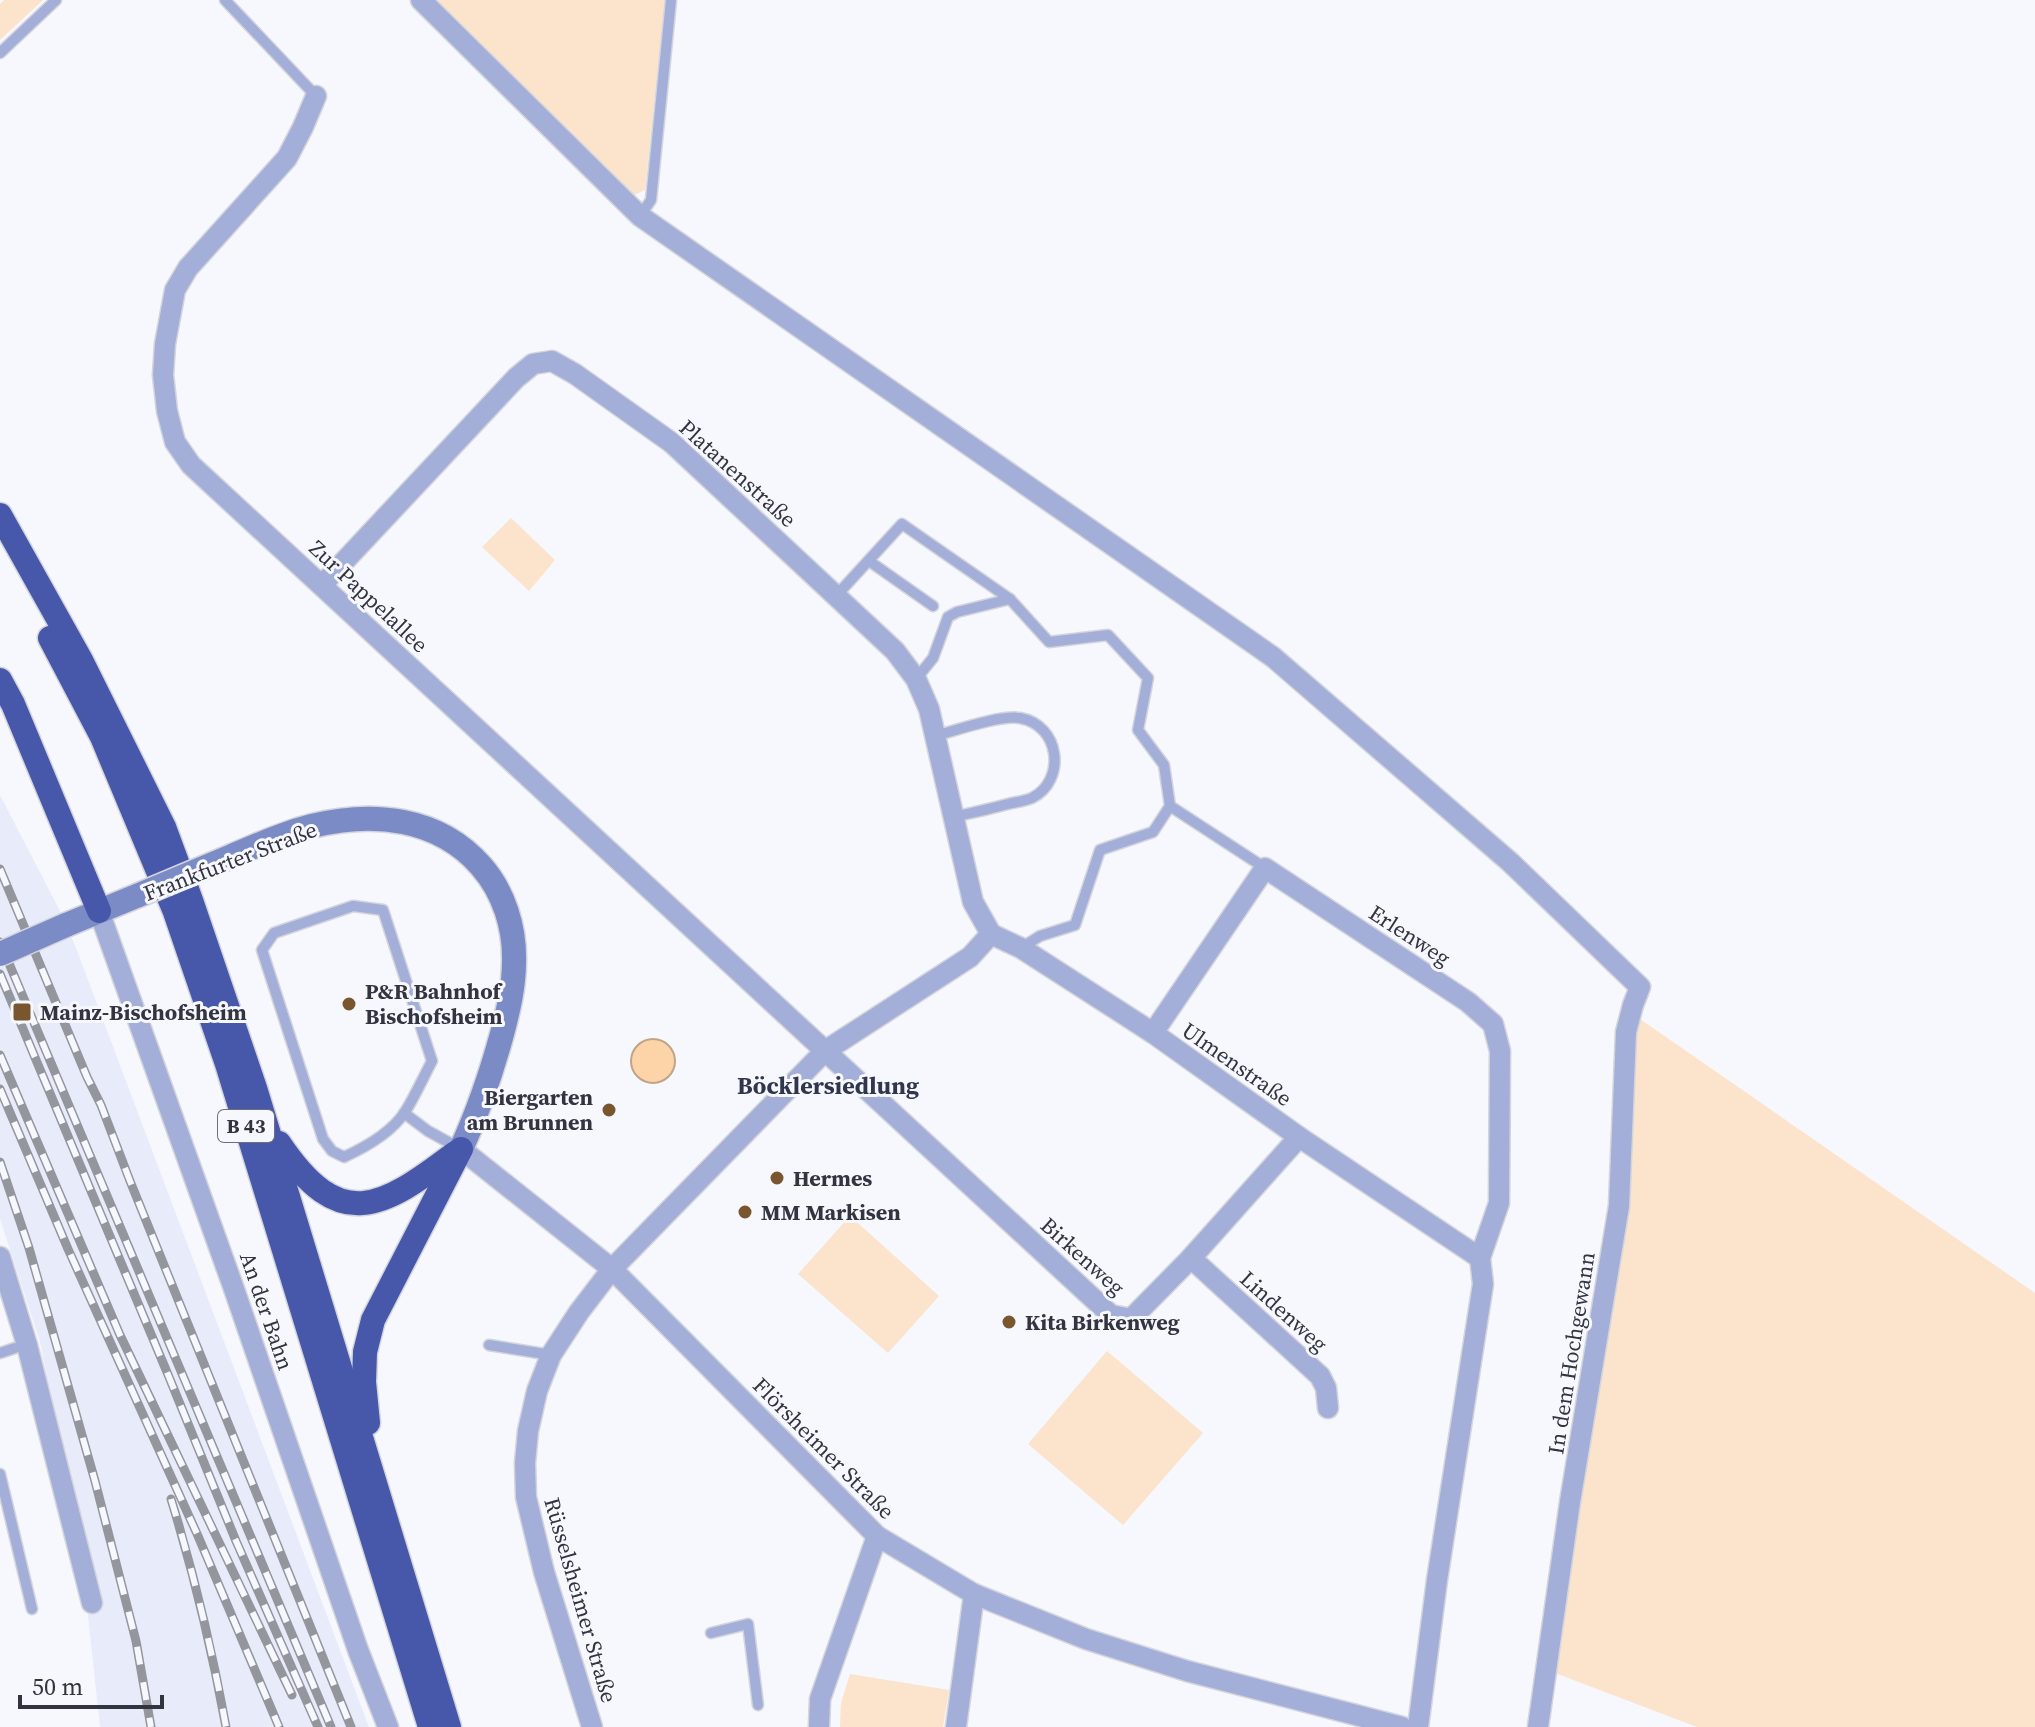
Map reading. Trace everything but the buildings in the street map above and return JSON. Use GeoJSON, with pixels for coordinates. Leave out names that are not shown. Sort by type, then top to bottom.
{"type":"FeatureCollection","features":[{"type":"Feature","properties":{"kind":"highway","name":"B 43"},"geometry":{"type":"LineString","coordinates":[[0,515],[81,660],[164,827],[255,1088],[449,1727]]}},
{"type":"Feature","properties":{"kind":"highway","name":"B 43"},"geometry":{"type":"LineString","coordinates":[[0,549],[102,737],[175,912],[227,1064],[430,1727]]}},
{"type":"Feature","properties":{"kind":"highway"},"geometry":{"type":"LineString","coordinates":[[0,680],[13,704],[99,911]]}},
{"type":"Feature","properties":{"kind":"highway"},"geometry":{"type":"LineString","coordinates":[[255,1088],[280,1144],[298,1170],[313,1185],[335,1199],[351,1203],[381,1200],[412,1184],[461,1149]]}},
{"type":"Feature","properties":{"kind":"highway"},"geometry":{"type":"LineString","coordinates":[[374,1477],[364,1382],[365,1352],[373,1320],[461,1149]]}},
{"type":"Feature","properties":{"kind":"street"},"geometry":{"type":"LineString","coordinates":[[421,0],[640,216]]}},
{"type":"Feature","properties":{"kind":"street","name":"Zur Pappelallee"},"geometry":{"type":"LineString","coordinates":[[316,96],[287,158],[188,268],[175,290],[163,375],[167,411],[175,442],[191,465],[825,1051]]}},
{"type":"Feature","properties":{"kind":"street","name":"In dem Hochgewann"},"geometry":{"type":"LineString","coordinates":[[640,216],[1273,657],[1510,862],[1640,987],[1626,1032],[1619,1206],[1570,1502],[1538,1727]]}},
{"type":"Feature","properties":{"kind":"street","name":"Platanenstraße"},"geometry":{"type":"LineString","coordinates":[[322,585],[516,378],[533,364],[552,361],[672,443],[895,651],[916,679],[929,709],[973,902],[991,934]]}},
{"type":"Feature","properties":{"kind":"street","name":"Frankfurter Straße"},"geometry":{"type":"LineString","coordinates":[[0,954],[232,856],[312,826],[363,819],[401,820],[433,830],[462,848],[496,887],[509,918],[515,962],[512,992],[490,1077],[461,1149]]}},
{"type":"Feature","properties":{"kind":"street"},"geometry":{"type":"LineString","coordinates":[[1153,1033],[1265,868]]}},
{"type":"Feature","properties":{"kind":"street","name":"Erlenweg"},"geometry":{"type":"LineString","coordinates":[[1265,868],[1468,1002],[1493,1024],[1500,1051],[1499,1203],[1480,1258]]}},
{"type":"Feature","properties":{"kind":"street","name":"An der Bahn"},"geometry":{"type":"LineString","coordinates":[[99,911],[358,1650],[388,1727]]}},
{"type":"Feature","properties":{"kind":"street"},"geometry":{"type":"LineString","coordinates":[[612,1269],[825,1051],[970,957],[991,934]]}},
{"type":"Feature","properties":{"kind":"street","name":"Ulmenstraße"},"geometry":{"type":"LineString","coordinates":[[991,934],[1021,948],[1153,1033],[1299,1137],[1480,1258]]}},
{"type":"Feature","properties":{"kind":"street","name":"Birkenweg"},"geometry":{"type":"LineString","coordinates":[[825,1051],[1111,1315],[1131,1319],[1191,1258],[1299,1137]]}},
{"type":"Feature","properties":{"kind":"street","name":"Flörsheimer Straße"},"geometry":{"type":"LineString","coordinates":[[461,1149],[612,1269],[877,1536],[974,1594],[1086,1639],[1187,1671],[1402,1727]]}},
{"type":"Feature","properties":{"kind":"street"},"geometry":{"type":"LineString","coordinates":[[0,1257],[27,1345],[92,1603]]}},
{"type":"Feature","properties":{"kind":"street","name":"Lindenweg"},"geometry":{"type":"LineString","coordinates":[[1191,1258],[1320,1376],[1326,1388],[1328,1408]]}},
{"type":"Feature","properties":{"kind":"street"},"geometry":{"type":"LineString","coordinates":[[1418,1727],[1437,1580],[1483,1284],[1480,1258]]}},
{"type":"Feature","properties":{"kind":"street","name":"Rüsselsheimer Straße"},"geometry":{"type":"LineString","coordinates":[[592,1727],[544,1572],[526,1497],[525,1463],[537,1391],[551,1355],[612,1269]]}},
{"type":"Feature","properties":{"kind":"street"},"geometry":{"type":"LineString","coordinates":[[819,1727],[820,1699],[877,1536]]}},
{"type":"Feature","properties":{"kind":"street"},"geometry":{"type":"LineString","coordinates":[[956,1727],[974,1594]]}},
{"type":"Feature","properties":{"kind":"lane"},"geometry":{"type":"LineString","coordinates":[[0,53],[56,0]]}},
{"type":"Feature","properties":{"kind":"lane"},"geometry":{"type":"LineString","coordinates":[[225,0],[316,96]]}},
{"type":"Feature","properties":{"kind":"lane"},"geometry":{"type":"LineString","coordinates":[[640,216],[651,200],[671,0]]}},
{"type":"Feature","properties":{"kind":"lane"},"geometry":{"type":"LineString","coordinates":[[836,596],[902,524],[1010,599],[1049,642],[1108,635],[1148,678],[1138,730],[1164,765],[1170,806],[1153,832],[1100,850],[1075,925],[1040,936],[1021,948]]}},
{"type":"Feature","properties":{"kind":"lane"},"geometry":{"type":"LineString","coordinates":[[869,561],[933,606]]}},
{"type":"Feature","properties":{"kind":"lane"},"geometry":{"type":"LineString","coordinates":[[916,679],[933,658],[948,617],[1010,599]]}},
{"type":"Feature","properties":{"kind":"lane"},"geometry":{"type":"LineString","coordinates":[[935,736],[1009,718],[1024,719],[1037,725],[1055,749],[1056,764],[1052,779],[1043,791],[1030,799],[953,817]]}},
{"type":"Feature","properties":{"kind":"lane"},"geometry":{"type":"LineString","coordinates":[[1170,806],[1265,868]]}},
{"type":"Feature","properties":{"kind":"lane"},"geometry":{"type":"LineString","coordinates":[[353,906],[383,910],[432,1061],[404,1113],[367,1146],[344,1157],[332,1151],[323,1139],[262,950],[274,933],[353,906]]}},
{"type":"Feature","properties":{"kind":"lane"},"geometry":{"type":"LineString","coordinates":[[404,1113],[428,1131],[461,1149]]}},
{"type":"Feature","properties":{"kind":"lane"},"geometry":{"type":"LineString","coordinates":[[489,1345],[551,1355]]}},
{"type":"Feature","properties":{"kind":"lane"},"geometry":{"type":"LineString","coordinates":[[0,1353],[15,1348]]}},
{"type":"Feature","properties":{"kind":"lane"},"geometry":{"type":"LineString","coordinates":[[0,1474],[32,1609]]}},
{"type":"Feature","properties":{"kind":"lane"},"geometry":{"type":"LineString","coordinates":[[711,1633],[748,1624],[758,1705]]}},
{"type":"Feature","properties":{"kind":"shaded area"},"geometry":{"type":"Polygon","coordinates":[[[4,0],[43,0],[0,40],[0,4],[4,0]]]}},
{"type":"Feature","properties":{"kind":"shaded area"},"geometry":{"type":"Polygon","coordinates":[[[431,0],[665,0],[645,190],[630,197],[431,0]]]}},
{"type":"Feature","properties":{"kind":"shaded area"},"geometry":{"type":"Polygon","coordinates":[[[511,518],[555,560],[529,591],[482,547],[511,518]]]}},
{"type":"Feature","properties":{"kind":"shaded area"},"geometry":{"type":"Polygon","coordinates":[[[0,795],[76,948],[369,1727],[100,1727],[82,1561],[40,1342],[0,1219],[0,795]]]}},
{"type":"Feature","properties":{"kind":"shaded area"},"geometry":{"type":"Polygon","coordinates":[[[1640,1019],[2035,1293],[2035,1727],[1697,1727],[1555,1673],[1633,1037],[1640,1019]]]}},
{"type":"Feature","properties":{"kind":"shaded area"},"geometry":{"type":"Polygon","coordinates":[[[653,1039],[669,1045],[675,1061],[669,1077],[653,1083],[637,1077],[631,1061],[637,1045],[653,1039]]]}},
{"type":"Feature","properties":{"kind":"shaded area"},"geometry":{"type":"Polygon","coordinates":[[[850,1216],[939,1296],[888,1353],[798,1274],[850,1216]]]}},
{"type":"Feature","properties":{"kind":"shaded area"},"geometry":{"type":"Polygon","coordinates":[[[1107,1351],[1203,1433],[1123,1525],[1028,1444],[1107,1351]]]}},
{"type":"Feature","properties":{"kind":"shaded area"},"geometry":{"type":"Polygon","coordinates":[[[850,1674],[949,1690],[943,1727],[840,1727],[841,1703],[850,1674]]]}},
{"type":"Feature","properties":{"kind":"railway"},"geometry":{"type":"LineString","coordinates":[[0,869],[101,1105],[351,1727]]}},
{"type":"Feature","properties":{"kind":"railway"},"geometry":{"type":"LineString","coordinates":[[0,942],[331,1727]]}},
{"type":"Feature","properties":{"kind":"railway"},"geometry":{"type":"LineString","coordinates":[[0,974],[236,1541],[318,1727]]}},
{"type":"Feature","properties":{"kind":"railway"},"geometry":{"type":"LineString","coordinates":[[0,1055],[120,1335],[292,1695]]}},
{"type":"Feature","properties":{"kind":"railway"},"geometry":{"type":"LineString","coordinates":[[0,1089],[279,1727]]}},
{"type":"Feature","properties":{"kind":"railway"},"geometry":{"type":"LineString","coordinates":[[0,1162],[29,1248],[95,1481],[136,1641],[151,1727]]}},
{"type":"Feature","properties":{"kind":"railway"},"geometry":{"type":"LineString","coordinates":[[171,1499],[202,1612],[226,1727]]}},
{"type":"Feature","properties":{"kind":"place","name":"P&R Bahnhof Bischofsheim"},"geometry":{"type":"Point","coordinates":[349,1004]}},
{"type":"Feature","properties":{"kind":"place","name":"Mainz-Bischofsheim"},"geometry":{"type":"Point","coordinates":[22,1012]}},
{"type":"Feature","properties":{"kind":"place","name":"Biergarten am Brunnen"},"geometry":{"type":"Point","coordinates":[609,1110]}},
{"type":"Feature","properties":{"kind":"place","name":"Hermes"},"geometry":{"type":"Point","coordinates":[777,1178]}},
{"type":"Feature","properties":{"kind":"place","name":"MM Markisen"},"geometry":{"type":"Point","coordinates":[745,1212]}},
{"type":"Feature","properties":{"kind":"place","name":"Kita Birkenweg"},"geometry":{"type":"Point","coordinates":[1009,1322]}},
{"type":"Feature","properties":{"kind":"district","name":"Böcklersiedlung"},"geometry":{"type":"Point","coordinates":[828,1085]}}]}
